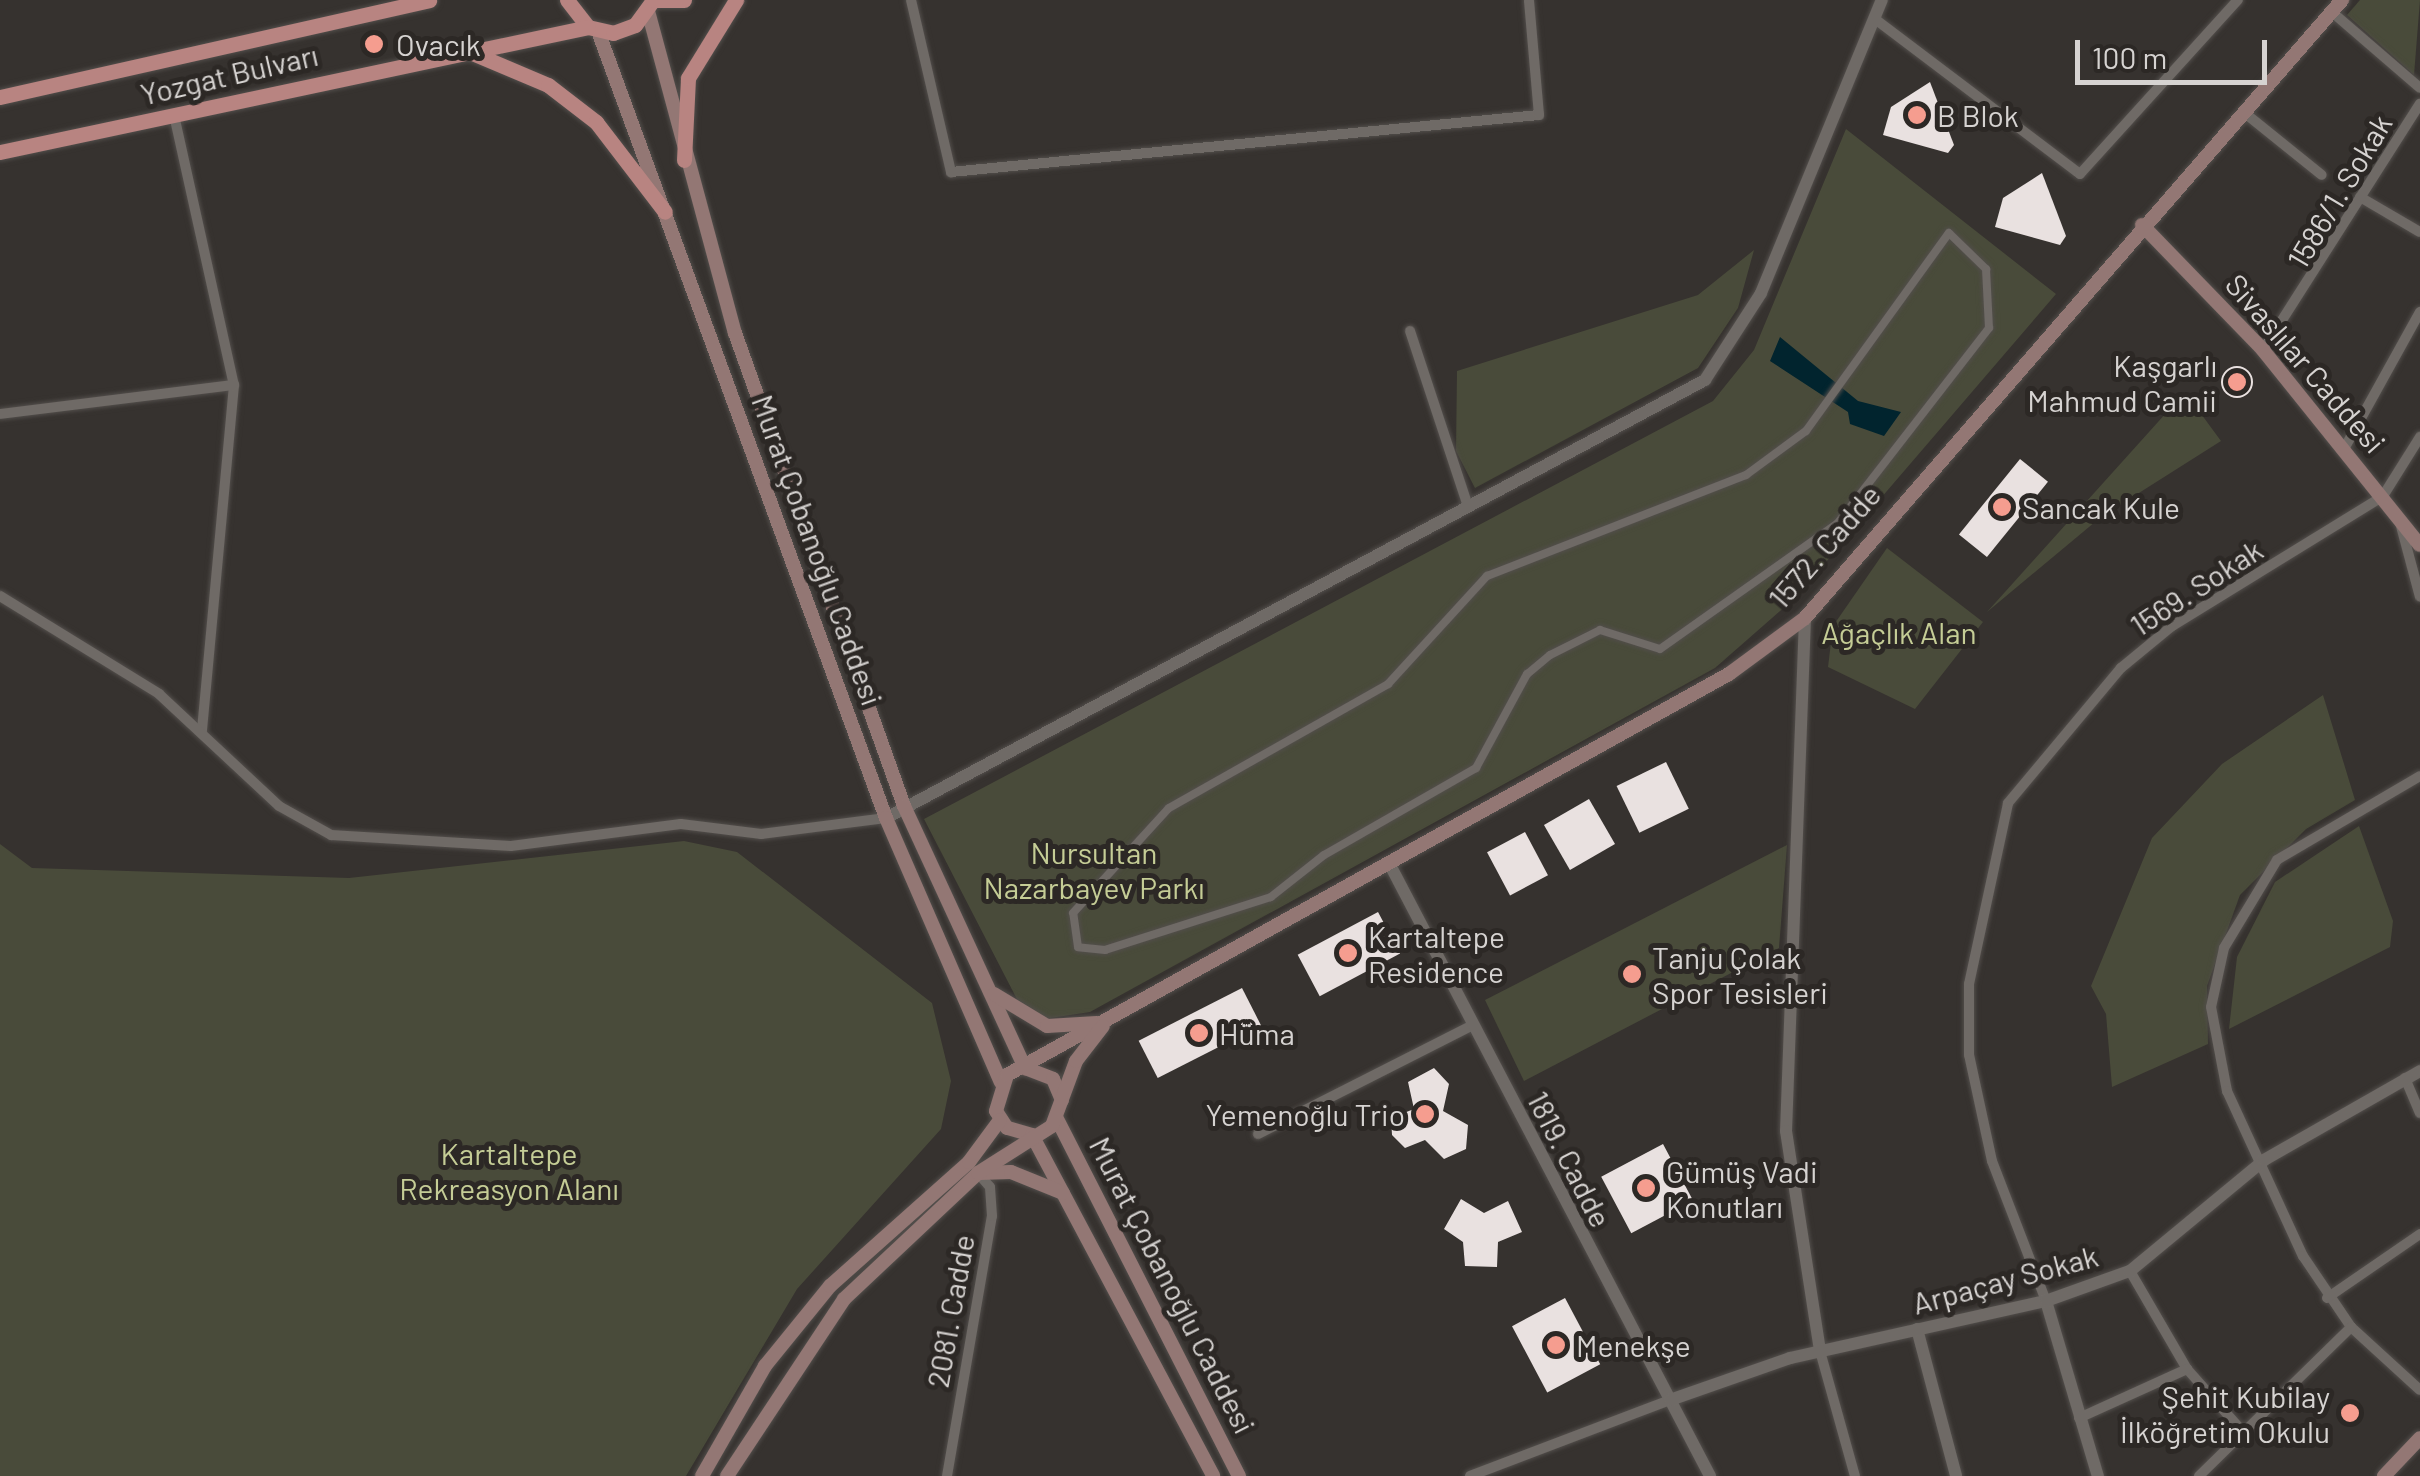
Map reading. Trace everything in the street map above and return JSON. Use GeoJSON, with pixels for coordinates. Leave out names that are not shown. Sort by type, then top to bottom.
{"type":"FeatureCollection","features":[{"type":"Feature","properties":{"kind":"main road"},"geometry":{"type":"LineString","coordinates":[[567,0],[593,29]]}},
{"type":"Feature","properties":{"kind":"main road"},"geometry":{"type":"LineString","coordinates":[[651,5],[684,0]]}},
{"type":"Feature","properties":{"kind":"main road"},"geometry":{"type":"LineString","coordinates":[[684,160],[688,78],[736,0]]}},
{"type":"Feature","properties":{"kind":"main road","name":"Yozgat Bulvarı"},"geometry":{"type":"LineString","coordinates":[[0,97],[423,1]]}},
{"type":"Feature","properties":{"kind":"main road","name":"Yozgat Bulvarı"},"geometry":{"type":"LineString","coordinates":[[0,152],[466,51],[593,29],[629,29],[651,5]]}},
{"type":"Feature","properties":{"kind":"main road","name":"Murat Çobanoğlu Caddesi"},"geometry":{"type":"LineString","coordinates":[[651,5],[684,160],[736,333],[907,810],[1024,1068]]}},
{"type":"Feature","properties":{"kind":"main road","name":"1572. Cadde"},"geometry":{"type":"LineString","coordinates":[[1024,1068],[1729,674],[1805,618],[2142,224],[2246,114],[2337,6]]}},
{"type":"Feature","properties":{"kind":"main road","name":"Murat Çobanoğlu Caddesi"},"geometry":{"type":"LineString","coordinates":[[593,29],[665,212],[886,818],[1001,1082]]}},
{"type":"Feature","properties":{"kind":"main road"},"geometry":{"type":"LineString","coordinates":[[466,51],[548,85],[596,122],[665,212]]}},
{"type":"Feature","properties":{"kind":"main road","name":"Sivaslılar Caddesi"},"geometry":{"type":"LineString","coordinates":[[2142,224],[2263,350],[2420,545]]}},
{"type":"Feature","properties":{"kind":"main road"},"geometry":{"type":"LineString","coordinates":[[988,988],[1024,1019],[1047,1026],[1108,1020]]}},
{"type":"Feature","properties":{"kind":"main road"},"geometry":{"type":"LineString","coordinates":[[702,1476],[766,1366],[830,1286],[974,1168],[1032,1135],[1059,1114],[1076,1062],[1108,1020]]}},
{"type":"Feature","properties":{"kind":"main road"},"geometry":{"type":"LineString","coordinates":[[726,1476],[844,1299],[974,1168],[1000,1120],[1001,1082],[1024,1068],[1053,1079],[1059,1114]]}},
{"type":"Feature","properties":{"kind":"main road","name":"Murat Çobanoğlu Caddesi"},"geometry":{"type":"LineString","coordinates":[[1059,1114],[1239,1476]]}},
{"type":"Feature","properties":{"kind":"main road"},"geometry":{"type":"LineString","coordinates":[[1000,1120],[1032,1135]]}},
{"type":"Feature","properties":{"kind":"main road","name":"Murat Çobanoğlu Caddesi"},"geometry":{"type":"LineString","coordinates":[[1032,1135],[1213,1476]]}},
{"type":"Feature","properties":{"kind":"main road"},"geometry":{"type":"LineString","coordinates":[[974,1168],[1011,1172],[1063,1192]]}},
{"type":"Feature","properties":{"kind":"main road"},"geometry":{"type":"LineString","coordinates":[[2384,1476],[2420,1438]]}},
{"type":"Feature","properties":{"kind":"street"},"geometry":{"type":"LineString","coordinates":[[911,0],[951,172],[1539,115],[1530,0]]}},
{"type":"Feature","properties":{"kind":"street"},"geometry":{"type":"LineString","coordinates":[[0,596],[158,694],[298,822],[381,842],[511,846],[681,824],[761,834],[886,818],[1468,506],[1682,397],[1721,363],[1760,294],[1882,0]]}},
{"type":"Feature","properties":{"kind":"street"},"geometry":{"type":"LineString","coordinates":[[1875,20],[2080,174],[2238,0]]}},
{"type":"Feature","properties":{"kind":"street"},"geometry":{"type":"LineString","coordinates":[[2337,6],[2420,88]]}},
{"type":"Feature","properties":{"kind":"street","name":"1586/1. Sokak"},"geometry":{"type":"LineString","coordinates":[[2263,350],[2310,290],[2360,197],[2420,104]]}},
{"type":"Feature","properties":{"kind":"street"},"geometry":{"type":"LineString","coordinates":[[2246,114],[2322,175]]}},
{"type":"Feature","properties":{"kind":"street"},"geometry":{"type":"LineString","coordinates":[[174,115],[234,384],[202,732]]}},
{"type":"Feature","properties":{"kind":"street"},"geometry":{"type":"LineString","coordinates":[[2360,197],[2420,232]]}},
{"type":"Feature","properties":{"kind":"street"},"geometry":{"type":"LineString","coordinates":[[1949,233],[1962,242],[1992,287],[1990,328],[1826,533],[1660,650],[1600,630],[1550,654],[1527,674],[1476,768],[1324,855],[1271,897],[1105,950],[1073,940],[1073,913],[1169,808],[1388,684],[1487,576],[1746,475],[1833,406],[1844,387],[1866,340],[1949,233]]}},
{"type":"Feature","properties":{"kind":"street"},"geometry":{"type":"LineString","coordinates":[[2344,449],[2420,312]]}},
{"type":"Feature","properties":{"kind":"street"},"geometry":{"type":"LineString","coordinates":[[1410,330],[1468,506]]}},
{"type":"Feature","properties":{"kind":"street"},"geometry":{"type":"LineString","coordinates":[[0,414],[234,384]]}},
{"type":"Feature","properties":{"kind":"street"},"geometry":{"type":"LineString","coordinates":[[2383,496],[2420,437]]}},
{"type":"Feature","properties":{"kind":"street","name":"1569. Sokak"},"geometry":{"type":"LineString","coordinates":[[2046,1300],[1992,1161],[1969,1055],[1970,984],[1995,842],[2016,782],[2120,668],[2172,626],[2383,496]]}},
{"type":"Feature","properties":{"kind":"street"},"geometry":{"type":"LineString","coordinates":[[2401,526],[2420,597]]}},
{"type":"Feature","properties":{"kind":"street"},"geometry":{"type":"LineString","coordinates":[[1805,618],[1786,1131],[1820,1352],[1855,1476]]}},
{"type":"Feature","properties":{"kind":"street"},"geometry":{"type":"LineString","coordinates":[[2420,776],[2355,810],[2277,860],[2224,948],[2211,1007],[2215,1054],[2327,1298],[2351,1327],[2420,1390]]}},
{"type":"Feature","properties":{"kind":"street","name":"1819. Cadde"},"geometry":{"type":"LineString","coordinates":[[1389,863],[1710,1476]]}},
{"type":"Feature","properties":{"kind":"street"},"geometry":{"type":"LineString","coordinates":[[1258,1134],[1473,1025]]}},
{"type":"Feature","properties":{"kind":"street","name":"Arpaçay Sokak"},"geometry":{"type":"LineString","coordinates":[[1670,1400],[1820,1352],[2046,1300],[2130,1270],[2264,1160],[2420,1071]]}},
{"type":"Feature","properties":{"kind":"street"},"geometry":{"type":"LineString","coordinates":[[2405,1078],[2420,1113]]}},
{"type":"Feature","properties":{"kind":"street","name":"2081. Cadde"},"geometry":{"type":"LineString","coordinates":[[947,1476],[992,1216],[990,1187],[974,1168]]}},
{"type":"Feature","properties":{"kind":"street"},"geometry":{"type":"LineString","coordinates":[[2327,1298],[2420,1234]]}},
{"type":"Feature","properties":{"kind":"street"},"geometry":{"type":"LineString","coordinates":[[2130,1270],[2186,1369],[2244,1433]]}},
{"type":"Feature","properties":{"kind":"street"},"geometry":{"type":"LineString","coordinates":[[2046,1300],[2098,1476]]}},
{"type":"Feature","properties":{"kind":"street"},"geometry":{"type":"LineString","coordinates":[[2199,1476],[2351,1327]]}},
{"type":"Feature","properties":{"kind":"street"},"geometry":{"type":"LineString","coordinates":[[1917,1329],[1956,1476]]}},
{"type":"Feature","properties":{"kind":"street"},"geometry":{"type":"LineString","coordinates":[[2079,1418],[2186,1369]]}},
{"type":"Feature","properties":{"kind":"street"},"geometry":{"type":"LineString","coordinates":[[1470,1476],[1670,1400]]}},
{"type":"Feature","properties":{"kind":"green space"},"geometry":{"type":"Polygon","coordinates":[[[2360,0],[2420,0],[2414,75],[2347,15],[2360,0]]]}},
{"type":"Feature","properties":{"kind":"green space","name":"Nursultan Nazarbayev Parkı"},"geometry":{"type":"Polygon","coordinates":[[[1846,129],[2056,294],[1796,597],[1715,668],[1090,1012],[1044,1019],[1022,1009],[924,819],[1713,401],[1754,350],[1846,129]]]}},
{"type":"Feature","properties":{"kind":"green space"},"geometry":{"type":"Polygon","coordinates":[[[1754,250],[1738,308],[1698,368],[1475,488],[1456,451],[1457,371],[1698,295],[1754,250]]]}},
{"type":"Feature","properties":{"kind":"green space","name":"Ağaçlık Alan"},"geometry":{"type":"Polygon","coordinates":[[[2185,392],[2221,441],[2101,517],[1987,612],[2185,392]]]}},
{"type":"Feature","properties":{"kind":"green space","name":"Ağaçlık Alan"},"geometry":{"type":"Polygon","coordinates":[[[1887,548],[1983,622],[1915,709],[1828,667],[1833,626],[1887,548]]]}},
{"type":"Feature","properties":{"kind":"green space"},"geometry":{"type":"Polygon","coordinates":[[[2323,695],[2355,800],[2306,829],[2240,895],[2207,986],[2208,1044],[2112,1087],[2106,1014],[2091,986],[2152,838],[2222,764],[2323,695]]]}},
{"type":"Feature","properties":{"kind":"green space"},"geometry":{"type":"Polygon","coordinates":[[[2359,826],[2393,921],[2390,947],[2229,1029],[2237,957],[2275,882],[2359,826]]]}},
{"type":"Feature","properties":{"kind":"green space","name":"Kartaltepe Rekreasyon Alanı"},"geometry":{"type":"Polygon","coordinates":[[[684,841],[737,852],[932,1003],[951,1081],[941,1129],[797,1289],[686,1476],[0,1476],[0,844],[32,868],[349,878],[684,841]]]}},
{"type":"Feature","properties":{"kind":"green space","name":"Tanju Çolak Spor Tesisleri"},"geometry":{"type":"Polygon","coordinates":[[[1787,845],[1779,948],[1524,1081],[1485,1000],[1787,845]]]}},
{"type":"Feature","properties":{"kind":"water"},"geometry":{"type":"Polygon","coordinates":[[[1780,337],[1858,401],[1901,412],[1884,436],[1850,424],[1848,412],[1770,361],[1780,337]]]}},
{"type":"Feature","properties":{"kind":"building","name":"B Blok"},"geometry":{"type":"Polygon","coordinates":[[[1930,82],[1954,145],[1948,153],[1883,135],[1891,107],[1930,82]]]}},
{"type":"Feature","properties":{"kind":"building"},"geometry":{"type":"Polygon","coordinates":[[[2042,173],[2066,236],[2060,245],[1995,227],[2003,198],[2042,173]]]}},
{"type":"Feature","properties":{"kind":"building","name":"Kaşgarlı Mahmud Camii"},"geometry":{"type":"Polygon","coordinates":[[[2237,366],[2248,371],[2253,382],[2248,393],[2237,398],[2226,393],[2221,382],[2226,371],[2237,366]]]}},
{"type":"Feature","properties":{"kind":"building","name":"Sancak Kule"},"geometry":{"type":"Polygon","coordinates":[[[2020,459],[2048,482],[1987,557],[1959,534],[2020,459]]]}},
{"type":"Feature","properties":{"kind":"building"},"geometry":{"type":"Polygon","coordinates":[[[1666,762],[1689,809],[1639,833],[1617,786],[1666,762]]]}},
{"type":"Feature","properties":{"kind":"building"},"geometry":{"type":"Polygon","coordinates":[[[1589,799],[1615,844],[1570,870],[1544,825],[1589,799]]]}},
{"type":"Feature","properties":{"kind":"building"},"geometry":{"type":"Polygon","coordinates":[[[1525,832],[1548,875],[1510,895],[1487,852],[1525,832]]]}},
{"type":"Feature","properties":{"kind":"building","name":"Kartaltepe Residence"},"geometry":{"type":"Polygon","coordinates":[[[1378,912],[1400,953],[1320,996],[1298,955],[1378,912]]]}},
{"type":"Feature","properties":{"kind":"building","name":"Hüma"},"geometry":{"type":"Polygon","coordinates":[[[1242,988],[1261,1025],[1158,1078],[1139,1041],[1242,988]]]}},
{"type":"Feature","properties":{"kind":"building","name":"Yemenoğlu Trio"},"geometry":{"type":"Polygon","coordinates":[[[1434,1068],[1449,1084],[1443,1111],[1468,1125],[1466,1149],[1444,1159],[1425,1140],[1405,1148],[1392,1135],[1391,1118],[1414,1109],[1408,1082],[1434,1068]]]}},
{"type":"Feature","properties":{"kind":"building","name":"Gümüş Vadi Konutları"},"geometry":{"type":"Polygon","coordinates":[[[1663,1144],[1693,1201],[1631,1233],[1601,1177],[1663,1144]]]}},
{"type":"Feature","properties":{"kind":"building"},"geometry":{"type":"Polygon","coordinates":[[[1461,1199],[1484,1213],[1508,1201],[1522,1232],[1498,1242],[1497,1267],[1465,1266],[1463,1242],[1444,1229],[1461,1199]]]}},
{"type":"Feature","properties":{"kind":"building","name":"Menekşe"},"geometry":{"type":"Polygon","coordinates":[[[1565,1298],[1600,1364],[1547,1392],[1512,1326],[1565,1298]]]}},
{"type":"Feature","properties":{"kind":"place","name":"Ovacık"},"geometry":{"type":"Point","coordinates":[374,44]}},
{"type":"Feature","properties":{"kind":"place","name":"B Blok"},"geometry":{"type":"Point","coordinates":[1917,115]}},
{"type":"Feature","properties":{"kind":"place","name":"Kaşgarlı Mahmud Camii"},"geometry":{"type":"Point","coordinates":[2237,382]}},
{"type":"Feature","properties":{"kind":"place","name":"Sancak Kule"},"geometry":{"type":"Point","coordinates":[2002,507]}},
{"type":"Feature","properties":{"kind":"place","name":"Kartaltepe Residence"},"geometry":{"type":"Point","coordinates":[1348,953]}},
{"type":"Feature","properties":{"kind":"place","name":"Tanju Çolak Spor Tesisleri"},"geometry":{"type":"Point","coordinates":[1632,974]}},
{"type":"Feature","properties":{"kind":"place","name":"Hüma"},"geometry":{"type":"Point","coordinates":[1199,1033]}},
{"type":"Feature","properties":{"kind":"place","name":"Yemenoğlu Trio"},"geometry":{"type":"Point","coordinates":[1425,1114]}},
{"type":"Feature","properties":{"kind":"place","name":"Gümüş Vadi Konutları"},"geometry":{"type":"Point","coordinates":[1646,1188]}},
{"type":"Feature","properties":{"kind":"place","name":"Menekşe"},"geometry":{"type":"Point","coordinates":[1556,1345]}},
{"type":"Feature","properties":{"kind":"place","name":"Şehit Kubilay İlköğretim Okulu"},"geometry":{"type":"Point","coordinates":[2350,1413]}}]}
